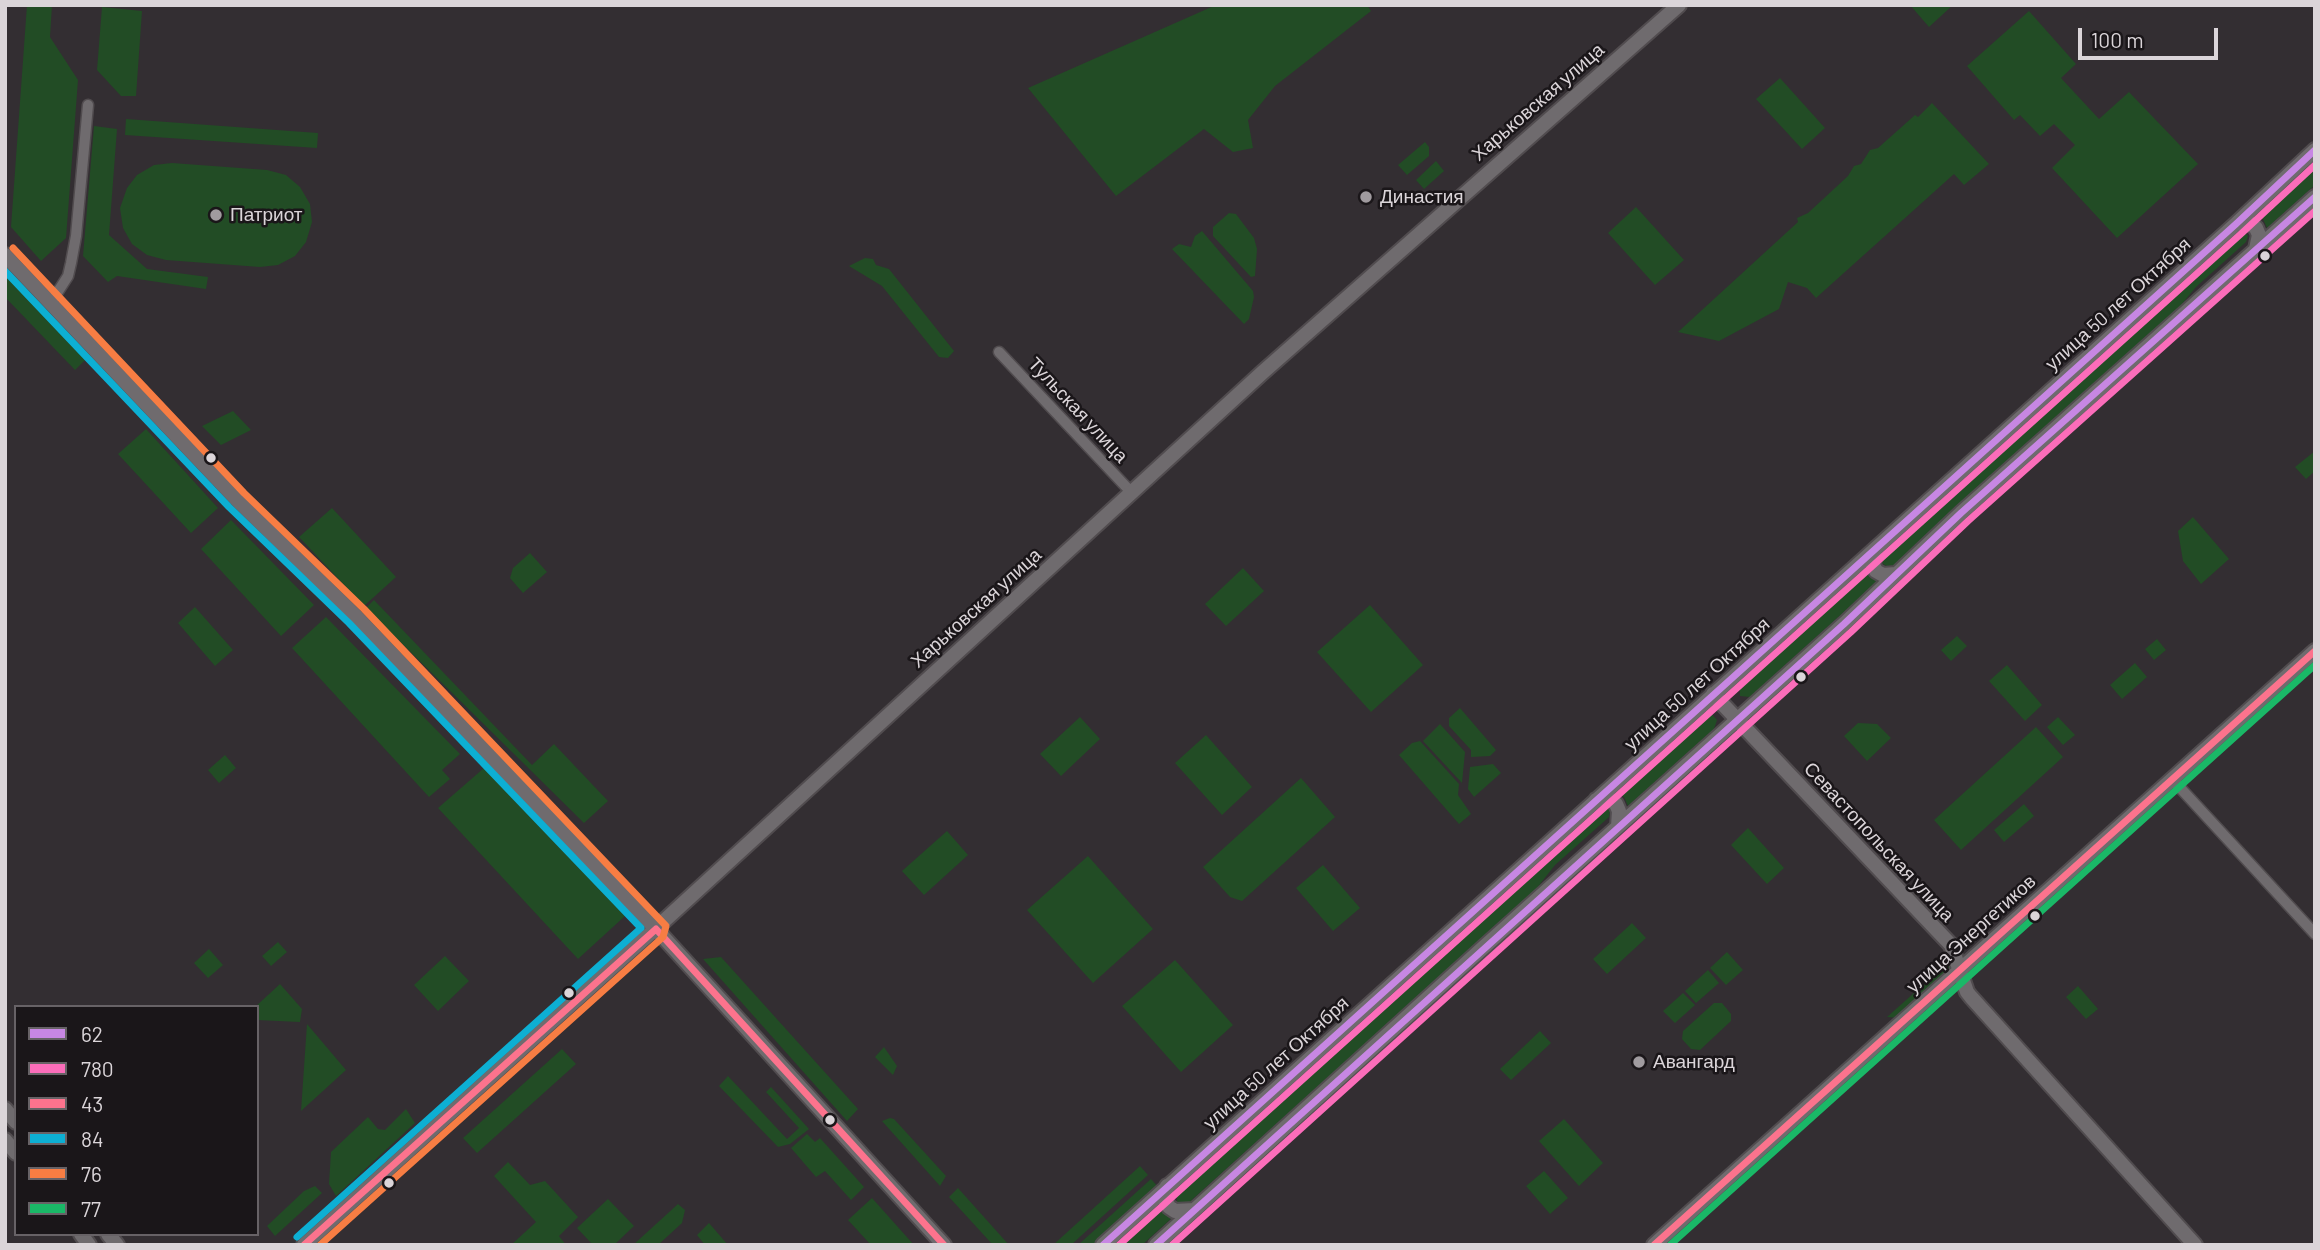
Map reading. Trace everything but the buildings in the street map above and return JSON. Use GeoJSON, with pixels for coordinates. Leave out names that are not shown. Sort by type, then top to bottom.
{"type":"FeatureCollection","features":[{"type":"Feature","properties":{"kind":"street","name":"Харьковская улица"},"geometry":{"type":"LineString","coordinates":[[304,1245],[656,929],[1392,256],[1679,5]]}},
{"type":"Feature","properties":{"kind":"street"},"geometry":{"type":"LineString","coordinates":[[50,304],[68,276],[71,263],[88,105]]}},
{"type":"Feature","properties":{"kind":"street","name":"улица 50 лет Октября"},"geometry":{"type":"LineString","coordinates":[[1103,1245],[2315,150]]}},
{"type":"Feature","properties":{"kind":"street"},"geometry":{"type":"LineString","coordinates":[[1156,1245],[1844,624],[1961,513],[2315,197]]}},
{"type":"Feature","properties":{"kind":"street"},"geometry":{"type":"LineString","coordinates":[[2236,224],[2250,223],[2256,228],[2259,235],[2256,249]]}},
{"type":"Feature","properties":{"kind":"street"},"geometry":{"type":"LineString","coordinates":[[5,255],[237,500],[356,616],[656,929],[944,1245]]}},
{"type":"Feature","properties":{"kind":"street","name":"Тульская улица"},"geometry":{"type":"LineString","coordinates":[[999,352],[1131,492]]}},
{"type":"Feature","properties":{"kind":"street"},"geometry":{"type":"LineString","coordinates":[[1875,550],[1872,565],[1876,571],[1883,575],[1896,574]]}},
{"type":"Feature","properties":{"kind":"street","name":"улица Энергетиков"},"geometry":{"type":"LineString","coordinates":[[1654,1245],[2315,651]]}},
{"type":"Feature","properties":{"kind":"street","name":"Севастопольская улица"},"geometry":{"type":"LineString","coordinates":[[1713,694],[1951,945],[1971,997],[2195,1245]]}},
{"type":"Feature","properties":{"kind":"street"},"geometry":{"type":"LineString","coordinates":[[2172,779],[2315,934]]}},
{"type":"Feature","properties":{"kind":"street"},"geometry":{"type":"LineString","coordinates":[[1595,800],[1603,798],[1616,804],[1619,811],[1618,827]]}},
{"type":"Feature","properties":{"kind":"street"},"geometry":{"type":"LineString","coordinates":[[1167,1186],[1165,1200],[1169,1207],[1175,1211],[1194,1210]]}},
{"type":"Feature","properties":{"kind":"green space"},"geometry":{"type":"Polygon","coordinates":[[[27,5],[52,5],[50,37],[78,80],[66,238],[41,261],[11,227],[27,5]]]}},
{"type":"Feature","properties":{"kind":"green space"},"geometry":{"type":"Polygon","coordinates":[[[1216,5],[1367,5],[1371,11],[1275,86],[1248,120],[1253,148],[1233,152],[1204,129],[1116,196],[1028,88],[1216,5]]]}},
{"type":"Feature","properties":{"kind":"green space"},"geometry":{"type":"Polygon","coordinates":[[[1910,5],[1953,5],[1929,27],[1910,5]]]}},
{"type":"Feature","properties":{"kind":"green space"},"geometry":{"type":"Polygon","coordinates":[[[102,7],[142,11],[136,96],[121,96],[97,70],[102,7]]]}},
{"type":"Feature","properties":{"kind":"green space"},"geometry":{"type":"Polygon","coordinates":[[[2029,11],[2076,64],[2061,78],[2099,119],[2129,92],[2198,164],[2117,238],[2052,168],[2075,145],[2054,124],[2040,136],[2020,115],[2014,120],[1967,66],[2029,11]]]}},
{"type":"Feature","properties":{"kind":"green space"},"geometry":{"type":"Polygon","coordinates":[[[1780,78],[1825,128],[1802,149],[1756,99],[1780,78]]]}},
{"type":"Feature","properties":{"kind":"green space"},"geometry":{"type":"Polygon","coordinates":[[[1932,103],[1989,164],[1964,185],[1954,174],[1816,298],[1807,288],[1788,282],[1779,309],[1719,341],[1678,332],[1798,222],[1797,218],[1808,213],[1848,176],[1854,166],[1861,164],[1870,150],[1878,148],[1932,103]]]}},
{"type":"Feature","properties":{"kind":"green space"},"geometry":{"type":"Polygon","coordinates":[[[126,119],[318,133],[317,148],[125,135],[126,119]]]}},
{"type":"Feature","properties":{"kind":"green space"},"geometry":{"type":"Polygon","coordinates":[[[94,126],[117,129],[109,235],[147,269],[208,277],[206,289],[117,276],[108,282],[83,256],[94,126]]]}},
{"type":"Feature","properties":{"kind":"green space"},"geometry":{"type":"Polygon","coordinates":[[[1425,142],[1429,147],[1429,156],[1407,175],[1398,165],[1425,142]]]}},
{"type":"Feature","properties":{"kind":"green space"},"geometry":{"type":"Polygon","coordinates":[[[2315,160],[2315,185],[2267,228],[2263,219],[2255,214],[2315,160]]]}},
{"type":"Feature","properties":{"kind":"green space"},"geometry":{"type":"Polygon","coordinates":[[[1436,161],[1444,171],[1424,189],[1416,180],[1436,161]]]}},
{"type":"Feature","properties":{"kind":"green space","name":"Патриот"},"geometry":{"type":"Polygon","coordinates":[[[172,163],[267,170],[286,175],[300,187],[310,204],[312,222],[306,242],[295,256],[278,265],[260,267],[166,260],[147,255],[132,244],[123,228],[120,208],[127,188],[137,175],[154,165],[172,163]]]}},
{"type":"Feature","properties":{"kind":"green space"},"geometry":{"type":"Polygon","coordinates":[[[1636,207],[1684,260],[1655,285],[1608,233],[1636,207]]]}},
{"type":"Feature","properties":{"kind":"green space"},"geometry":{"type":"Polygon","coordinates":[[[1229,213],[1236,214],[1254,238],[1257,249],[1255,276],[1251,277],[1213,236],[1213,227],[1229,213]]]}},
{"type":"Feature","properties":{"kind":"green space"},"geometry":{"type":"Polygon","coordinates":[[[1202,231],[1253,291],[1249,319],[1244,324],[1172,249],[1179,244],[1191,247],[1195,236],[1202,231]]]}},
{"type":"Feature","properties":{"kind":"green space"},"geometry":{"type":"Polygon","coordinates":[[[2244,231],[2248,236],[2246,242],[2196,287],[2172,316],[1895,565],[1883,564],[1883,552],[2238,232],[2244,231]]]}},
{"type":"Feature","properties":{"kind":"green space"},"geometry":{"type":"Polygon","coordinates":[[[865,258],[873,259],[876,265],[889,269],[954,351],[948,358],[939,357],[882,286],[849,266],[865,258]]]}},
{"type":"Feature","properties":{"kind":"green space"},"geometry":{"type":"Polygon","coordinates":[[[5,272],[87,358],[75,370],[5,297],[5,272]]]}},
{"type":"Feature","properties":{"kind":"green space"},"geometry":{"type":"Polygon","coordinates":[[[233,411],[251,430],[221,445],[202,426],[233,411]]]}},
{"type":"Feature","properties":{"kind":"green space"},"geometry":{"type":"Polygon","coordinates":[[[146,429],[218,508],[191,533],[118,454],[146,429]]]}},
{"type":"Feature","properties":{"kind":"green space"},"geometry":{"type":"Polygon","coordinates":[[[2315,451],[2315,471],[2306,479],[2295,467],[2315,451]]]}},
{"type":"Feature","properties":{"kind":"green space"},"geometry":{"type":"Polygon","coordinates":[[[332,508],[396,577],[364,606],[299,537],[332,508]]]}},
{"type":"Feature","properties":{"kind":"green space"},"geometry":{"type":"Polygon","coordinates":[[[2193,517],[2229,559],[2201,584],[2183,561],[2178,531],[2193,517]]]}},
{"type":"Feature","properties":{"kind":"green space"},"geometry":{"type":"Polygon","coordinates":[[[231,520],[314,605],[281,636],[201,549],[231,520]]]}},
{"type":"Feature","properties":{"kind":"green space"},"geometry":{"type":"Polygon","coordinates":[[[530,553],[547,572],[523,593],[510,578],[513,568],[530,553]]]}},
{"type":"Feature","properties":{"kind":"green space"},"geometry":{"type":"Polygon","coordinates":[[[1865,567],[1869,577],[1878,581],[1750,697],[1740,696],[1740,686],[1784,646],[1806,620],[1865,567]]]}},
{"type":"Feature","properties":{"kind":"green space"},"geometry":{"type":"Polygon","coordinates":[[[1243,568],[1264,591],[1226,626],[1205,604],[1243,568]]]}},
{"type":"Feature","properties":{"kind":"green space"},"geometry":{"type":"Polygon","coordinates":[[[374,600],[532,765],[554,744],[608,801],[584,823],[366,608],[374,600]]]}},
{"type":"Feature","properties":{"kind":"green space"},"geometry":{"type":"Polygon","coordinates":[[[1370,605],[1423,665],[1371,712],[1317,652],[1370,605]]]}},
{"type":"Feature","properties":{"kind":"green space"},"geometry":{"type":"Polygon","coordinates":[[[195,607],[233,650],[215,666],[178,623],[195,607]]]}},
{"type":"Feature","properties":{"kind":"green space"},"geometry":{"type":"Polygon","coordinates":[[[326,617],[460,754],[442,770],[450,779],[429,797],[292,648],[326,617]]]}},
{"type":"Feature","properties":{"kind":"green space"},"geometry":{"type":"Polygon","coordinates":[[[1957,636],[1967,646],[1951,661],[1941,650],[1957,636]]]}},
{"type":"Feature","properties":{"kind":"green space"},"geometry":{"type":"Polygon","coordinates":[[[2157,639],[2166,650],[2154,660],[2145,649],[2157,639]]]}},
{"type":"Feature","properties":{"kind":"green space"},"geometry":{"type":"Polygon","coordinates":[[[2135,663],[2147,677],[2122,699],[2110,685],[2135,663]]]}},
{"type":"Feature","properties":{"kind":"green space"},"geometry":{"type":"Polygon","coordinates":[[[2007,665],[2042,705],[2025,721],[1989,681],[2007,665]]]}},
{"type":"Feature","properties":{"kind":"green space"},"geometry":{"type":"Polygon","coordinates":[[[1460,708],[1496,750],[1490,756],[1471,757],[1471,750],[1449,726],[1449,718],[1460,708]]]}},
{"type":"Feature","properties":{"kind":"green space"},"geometry":{"type":"Polygon","coordinates":[[[1705,712],[1710,712],[1717,720],[1714,729],[1628,806],[1624,797],[1615,792],[1705,712]]]}},
{"type":"Feature","properties":{"kind":"green space"},"geometry":{"type":"Polygon","coordinates":[[[1080,717],[1100,739],[1061,776],[1040,754],[1080,717]]]}},
{"type":"Feature","properties":{"kind":"green space"},"geometry":{"type":"Polygon","coordinates":[[[2058,717],[2075,735],[2063,745],[2047,727],[2058,717]]]}},
{"type":"Feature","properties":{"kind":"green space"},"geometry":{"type":"Polygon","coordinates":[[[1858,723],[1877,724],[1891,738],[1867,761],[1844,736],[1858,723]]]}},
{"type":"Feature","properties":{"kind":"green space"},"geometry":{"type":"Polygon","coordinates":[[[1440,724],[1465,752],[1462,783],[1423,741],[1440,724]]]}},
{"type":"Feature","properties":{"kind":"green space"},"geometry":{"type":"Polygon","coordinates":[[[2036,727],[2063,757],[1961,850],[1934,820],[2036,727]]]}},
{"type":"Feature","properties":{"kind":"green space"},"geometry":{"type":"Polygon","coordinates":[[[1206,735],[1252,787],[1222,815],[1175,763],[1206,735]]]}},
{"type":"Feature","properties":{"kind":"green space"},"geometry":{"type":"Polygon","coordinates":[[[1420,741],[1459,784],[1458,795],[1471,814],[1459,824],[1399,755],[1412,743],[1420,741]]]}},
{"type":"Feature","properties":{"kind":"green space"},"geometry":{"type":"Polygon","coordinates":[[[225,755],[236,768],[219,783],[208,770],[225,755]]]}},
{"type":"Feature","properties":{"kind":"green space"},"geometry":{"type":"Polygon","coordinates":[[[1493,764],[1501,773],[1474,797],[1468,789],[1470,767],[1493,764]]]}},
{"type":"Feature","properties":{"kind":"green space"},"geometry":{"type":"Polygon","coordinates":[[[484,768],[625,916],[578,959],[438,808],[484,768]]]}},
{"type":"Feature","properties":{"kind":"green space"},"geometry":{"type":"Polygon","coordinates":[[[1301,778],[1335,817],[1242,901],[1230,897],[1203,867],[1301,778]]]}},
{"type":"Feature","properties":{"kind":"green space"},"geometry":{"type":"Polygon","coordinates":[[[2024,804],[2034,816],[2004,842],[1994,830],[2024,804]]]}},
{"type":"Feature","properties":{"kind":"green space"},"geometry":{"type":"Polygon","coordinates":[[[1606,805],[1610,810],[1609,817],[1555,865],[1533,893],[1185,1206],[1177,1204],[1177,1196],[1228,1149],[1246,1124],[1599,806],[1606,805]]]}},
{"type":"Feature","properties":{"kind":"green space"},"geometry":{"type":"Polygon","coordinates":[[[1748,828],[1784,868],[1767,884],[1731,845],[1748,828]]]}},
{"type":"Feature","properties":{"kind":"green space"},"geometry":{"type":"Polygon","coordinates":[[[947,831],[968,855],[924,895],[902,871],[947,831]]]}},
{"type":"Feature","properties":{"kind":"green space"},"geometry":{"type":"Polygon","coordinates":[[[1088,856],[1153,929],[1093,983],[1027,910],[1088,856]]]}},
{"type":"Feature","properties":{"kind":"green space"},"geometry":{"type":"Polygon","coordinates":[[[1323,865],[1360,908],[1333,931],[1296,888],[1323,865]]]}},
{"type":"Feature","properties":{"kind":"green space"},"geometry":{"type":"Polygon","coordinates":[[[1632,923],[1646,938],[1607,974],[1593,959],[1632,923]]]}},
{"type":"Feature","properties":{"kind":"green space"},"geometry":{"type":"Polygon","coordinates":[[[278,942],[287,952],[271,966],[262,956],[278,942]]]}},
{"type":"Feature","properties":{"kind":"green space"},"geometry":{"type":"Polygon","coordinates":[[[209,949],[223,965],[208,978],[194,963],[209,949]]]}},
{"type":"Feature","properties":{"kind":"green space"},"geometry":{"type":"Polygon","coordinates":[[[1727,952],[1743,970],[1726,985],[1710,968],[1727,952]]]}},
{"type":"Feature","properties":{"kind":"green space"},"geometry":{"type":"Polygon","coordinates":[[[445,956],[469,981],[438,1011],[414,985],[445,956]]]}},
{"type":"Feature","properties":{"kind":"green space"},"geometry":{"type":"Polygon","coordinates":[[[721,957],[858,1109],[847,1121],[703,959],[721,957]]]}},
{"type":"Feature","properties":{"kind":"green space"},"geometry":{"type":"Polygon","coordinates":[[[1175,960],[1233,1025],[1181,1072],[1122,1006],[1175,960]]]}},
{"type":"Feature","properties":{"kind":"green space"},"geometry":{"type":"Polygon","coordinates":[[[1950,961],[1948,972],[1899,1018],[1887,1017],[1950,961]]]}},
{"type":"Feature","properties":{"kind":"green space"},"geometry":{"type":"Polygon","coordinates":[[[1708,970],[1719,983],[1696,1003],[1685,991],[1708,970]]]}},
{"type":"Feature","properties":{"kind":"green space"},"geometry":{"type":"Polygon","coordinates":[[[280,984],[302,1009],[300,1022],[259,1020],[257,1005],[280,984]]]}},
{"type":"Feature","properties":{"kind":"green space"},"geometry":{"type":"Polygon","coordinates":[[[2078,986],[2098,1009],[2086,1019],[2066,997],[2078,986]]]}},
{"type":"Feature","properties":{"kind":"green space"},"geometry":{"type":"Polygon","coordinates":[[[1683,993],[1695,1005],[1675,1023],[1663,1011],[1683,993]]]}},
{"type":"Feature","properties":{"kind":"green space"},"geometry":{"type":"Polygon","coordinates":[[[1714,1003],[1722,1003],[1731,1014],[1731,1021],[1700,1050],[1691,1049],[1682,1039],[1683,1031],[1714,1003]]]}},
{"type":"Feature","properties":{"kind":"green space"},"geometry":{"type":"Polygon","coordinates":[[[307,1024],[346,1070],[301,1111],[307,1024]]]}},
{"type":"Feature","properties":{"kind":"green space"},"geometry":{"type":"Polygon","coordinates":[[[1540,1031],[1551,1043],[1511,1080],[1500,1069],[1540,1031]]]}},
{"type":"Feature","properties":{"kind":"green space"},"geometry":{"type":"Polygon","coordinates":[[[884,1047],[897,1066],[893,1075],[875,1057],[884,1047]]]}},
{"type":"Feature","properties":{"kind":"green space"},"geometry":{"type":"Polygon","coordinates":[[[562,1049],[576,1064],[477,1153],[463,1138],[562,1049]]]}},
{"type":"Feature","properties":{"kind":"green space"},"geometry":{"type":"Polygon","coordinates":[[[728,1076],[787,1139],[799,1128],[766,1092],[771,1087],[809,1129],[790,1144],[778,1147],[719,1086],[728,1076]]]}},
{"type":"Feature","properties":{"kind":"green space"},"geometry":{"type":"Polygon","coordinates":[[[406,1109],[415,1123],[336,1196],[329,1184],[331,1152],[368,1117],[378,1129],[385,1130],[406,1109]]]}},
{"type":"Feature","properties":{"kind":"green space"},"geometry":{"type":"Polygon","coordinates":[[[894,1119],[946,1176],[940,1186],[882,1121],[894,1119]]]}},
{"type":"Feature","properties":{"kind":"green space"},"geometry":{"type":"Polygon","coordinates":[[[1564,1119],[1603,1163],[1579,1186],[1539,1141],[1564,1119]]]}},
{"type":"Feature","properties":{"kind":"green space"},"geometry":{"type":"Polygon","coordinates":[[[807,1134],[815,1142],[820,1138],[864,1187],[851,1200],[825,1171],[816,1177],[791,1148],[807,1134]]]}},
{"type":"Feature","properties":{"kind":"green space"},"geometry":{"type":"Polygon","coordinates":[[[508,1162],[530,1185],[545,1181],[578,1217],[559,1236],[566,1245],[511,1245],[536,1222],[494,1176],[508,1162]]]}},
{"type":"Feature","properties":{"kind":"green space"},"geometry":{"type":"Polygon","coordinates":[[[1140,1166],[1148,1175],[1071,1245],[1053,1245],[1140,1166]]]}},
{"type":"Feature","properties":{"kind":"green space"},"geometry":{"type":"Polygon","coordinates":[[[1544,1171],[1568,1198],[1550,1214],[1526,1186],[1544,1171]]]}},
{"type":"Feature","properties":{"kind":"green space"},"geometry":{"type":"Polygon","coordinates":[[[1151,1179],[1159,1188],[1096,1245],[1078,1245],[1151,1179]]]}},
{"type":"Feature","properties":{"kind":"green space"},"geometry":{"type":"Polygon","coordinates":[[[315,1186],[322,1193],[275,1236],[267,1226],[304,1191],[315,1186]]]}},
{"type":"Feature","properties":{"kind":"green space"},"geometry":{"type":"Polygon","coordinates":[[[958,1188],[1009,1245],[993,1245],[949,1197],[958,1188]]]}},
{"type":"Feature","properties":{"kind":"green space"},"geometry":{"type":"Polygon","coordinates":[[[872,1198],[914,1245],[871,1245],[848,1220],[872,1198]]]}},
{"type":"Feature","properties":{"kind":"green space"},"geometry":{"type":"Polygon","coordinates":[[[608,1199],[634,1226],[614,1245],[593,1245],[577,1228],[608,1199]]]}},
{"type":"Feature","properties":{"kind":"green space"},"geometry":{"type":"Polygon","coordinates":[[[678,1204],[685,1210],[682,1223],[658,1245],[633,1245],[678,1204]]]}},
{"type":"Feature","properties":{"kind":"green space"},"geometry":{"type":"Polygon","coordinates":[[[1161,1205],[1174,1216],[1142,1245],[1117,1245],[1161,1205]]]}},
{"type":"Feature","properties":{"kind":"green space"},"geometry":{"type":"Polygon","coordinates":[[[709,1223],[728,1245],[705,1245],[697,1235],[709,1223]]]}},
{"type":"Feature","properties":{"kind":"transit line","name":"62"},"geometry":{"type":"LineString","coordinates":[[1103,1245],[2315,150]]}},
{"type":"Feature","properties":{"kind":"transit line","name":"780"},"geometry":{"type":"LineString","coordinates":[[1119,1245],[2315,165]]}},
{"type":"Feature","properties":{"kind":"transit line","name":"62"},"geometry":{"type":"LineString","coordinates":[[1156,1245],[1844,624],[1961,513],[2315,197]]}},
{"type":"Feature","properties":{"kind":"transit line","name":"780"},"geometry":{"type":"LineString","coordinates":[[1172,1245],[1851,632],[1968,521],[2315,211]]}},
{"type":"Feature","properties":{"kind":"transit line","name":"76"},"geometry":{"type":"LineString","coordinates":[[13,248],[244,493],[364,609],[666,926],[663,937],[320,1245]]}},
{"type":"Feature","properties":{"kind":"transit line","name":"84"},"geometry":{"type":"LineString","coordinates":[[5,271],[229,507],[349,623],[641,928],[297,1237]]}},
{"type":"Feature","properties":{"kind":"transit line","name":"43"},"geometry":{"type":"LineString","coordinates":[[1654,1245],[2315,651]]}},
{"type":"Feature","properties":{"kind":"transit line","name":"77"},"geometry":{"type":"LineString","coordinates":[[1670,1245],[2315,665]]}},
{"type":"Feature","properties":{"kind":"transit line","name":"43"},"geometry":{"type":"LineString","coordinates":[[304,1245],[656,929],[944,1245]]}},
{"type":"Feature","properties":{"kind":"place","name":"Династия"},"geometry":{"type":"Point","coordinates":[1366,197]}},
{"type":"Feature","properties":{"kind":"place","name":"Патриот"},"geometry":{"type":"Point","coordinates":[216,215]}},
{"type":"Feature","properties":{"kind":"place","name":"Авангард"},"geometry":{"type":"Point","coordinates":[1639,1062]}}]}
